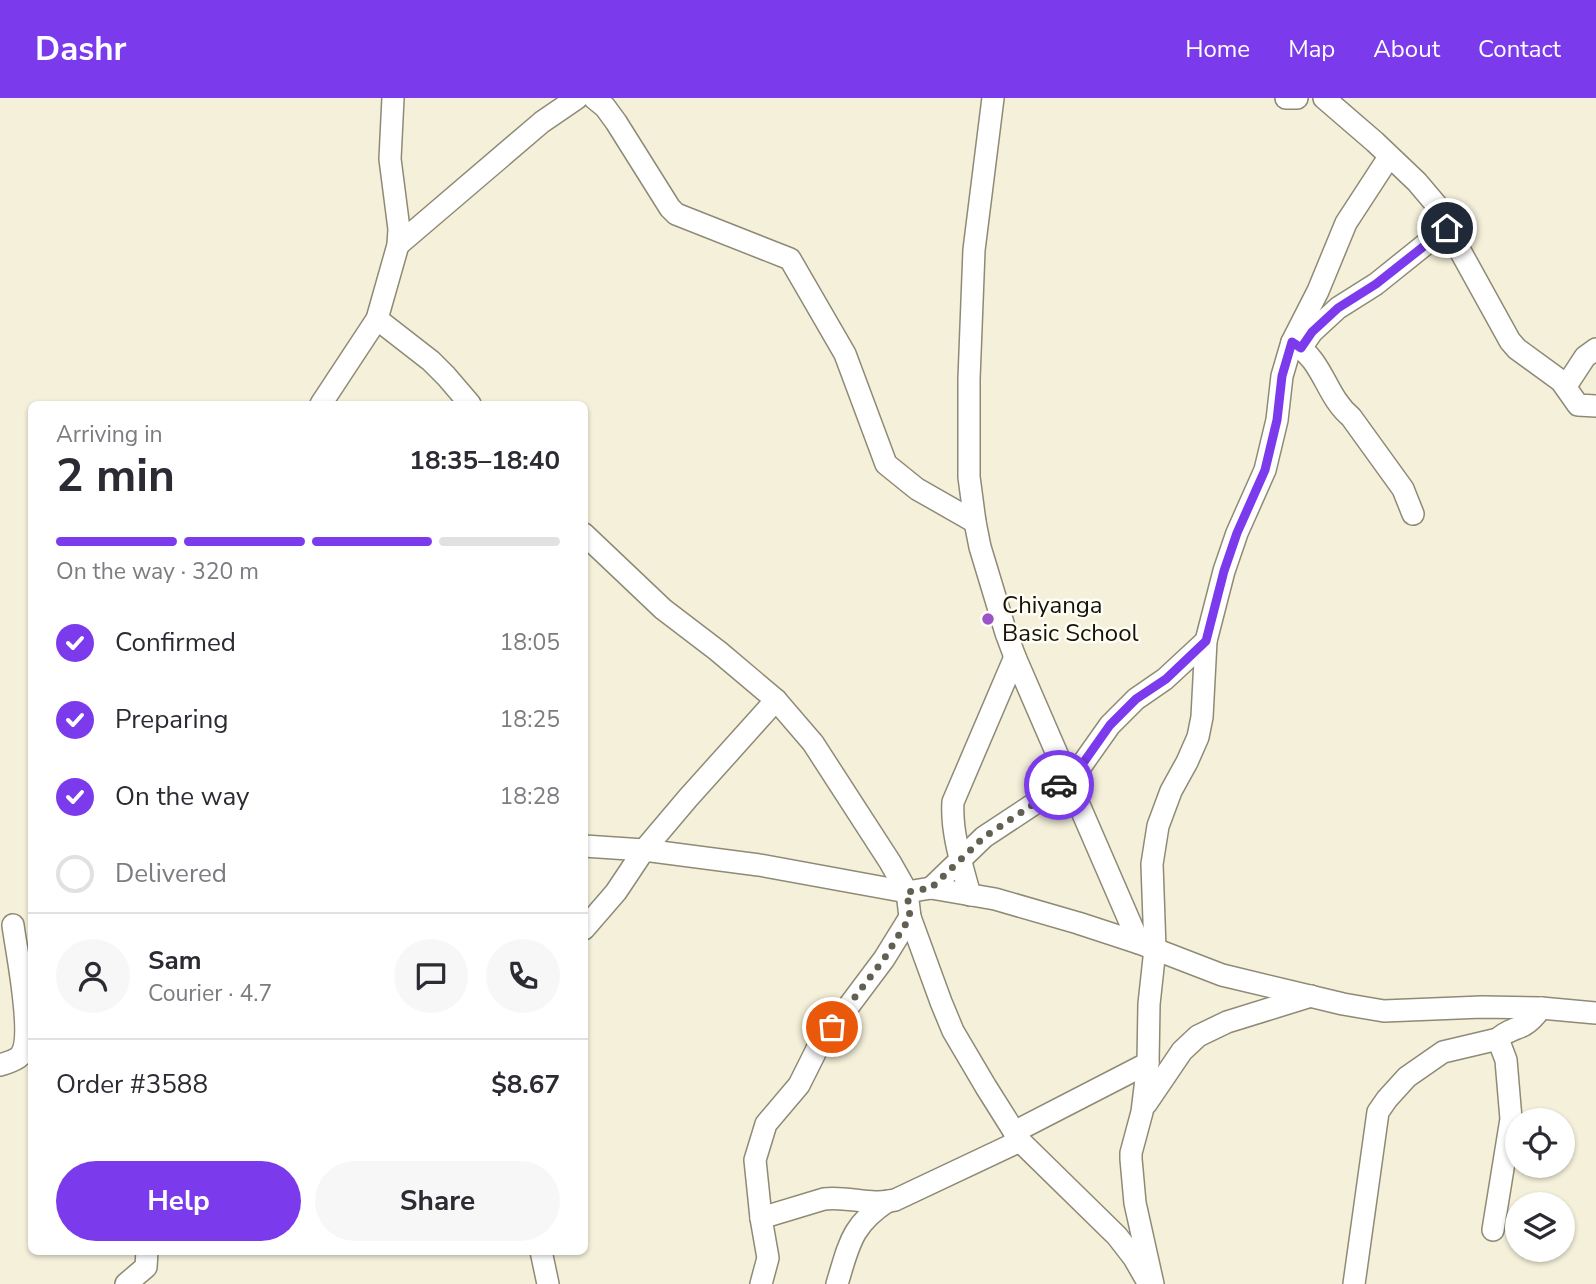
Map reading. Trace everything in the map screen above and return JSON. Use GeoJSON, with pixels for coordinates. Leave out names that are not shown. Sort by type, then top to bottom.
{"type":"FeatureCollection","features":[{"type":"Feature","properties":{"kind":"street"},"geometry":{"type":"LineString","coordinates":[[323,401],[377,319],[398,245],[390,159],[393,98]]}},
{"type":"Feature","properties":{"kind":"street"},"geometry":{"type":"LineString","coordinates":[[398,245],[542,122],[577,98]]}},
{"type":"Feature","properties":{"kind":"street"},"geometry":{"type":"LineString","coordinates":[[594,98],[616,122],[676,214],[790,259],[845,354],[887,464],[917,489],[975,522]]}},
{"type":"Feature","properties":{"kind":"street"},"geometry":{"type":"LineString","coordinates":[[993,98],[974,250],[969,379],[970,477],[975,522],[980,547],[1015,657],[1147,946]]}},
{"type":"Feature","properties":{"kind":"street"},"geometry":{"type":"LineString","coordinates":[[1286,98],[1297,98]]}},
{"type":"Feature","properties":{"kind":"street"},"geometry":{"type":"LineString","coordinates":[[1324,98],[1375,142],[1439,208],[1447,228],[1517,349],[1550,371],[1566,386],[1578,405],[1596,406]]}},
{"type":"Feature","properties":{"kind":"street"},"geometry":{"type":"LineString","coordinates":[[1151,1284],[1135,1203],[1131,1153],[1142,1112],[1148,1063],[1150,1004],[1147,946],[1152,864],[1158,826],[1171,791],[1198,737],[1202,718],[1206,641],[1228,558],[1265,470],[1277,420],[1282,376],[1346,223],[1389,157]]}},
{"type":"Feature","properties":{"kind":"street"},"geometry":{"type":"LineString","coordinates":[[1296,345],[1338,308],[1376,284],[1447,228]]}},
{"type":"Feature","properties":{"kind":"street"},"geometry":{"type":"LineString","coordinates":[[377,319],[431,361],[467,401]]}},
{"type":"Feature","properties":{"kind":"street"},"geometry":{"type":"LineString","coordinates":[[1296,345],[1313,361],[1340,408],[1351,417],[1403,489],[1413,514]]}},
{"type":"Feature","properties":{"kind":"street"},"geometry":{"type":"LineString","coordinates":[[1566,386],[1585,357],[1596,349]]}},
{"type":"Feature","properties":{"kind":"street"},"geometry":{"type":"LineString","coordinates":[[588,542],[663,610],[718,651],[776,700],[813,743],[907,892],[910,917],[953,1031],[1017,1137],[1117,1236],[1151,1284]]}},
{"type":"Feature","properties":{"kind":"street"},"geometry":{"type":"LineString","coordinates":[[931,888],[984,837],[1069,778],[1081,766],[1110,725],[1136,699],[1166,679],[1206,641]]}},
{"type":"Feature","properties":{"kind":"street"},"geometry":{"type":"LineString","coordinates":[[970,895],[960,860],[953,802],[1015,657]]}},
{"type":"Feature","properties":{"kind":"street"},"geometry":{"type":"LineString","coordinates":[[588,924],[616,892],[644,850],[776,700]]}},
{"type":"Feature","properties":{"kind":"street"},"geometry":{"type":"LineString","coordinates":[[588,846],[644,850],[760,865],[907,892],[931,888],[995,900],[1147,946],[1222,975],[1384,1011],[1482,1007],[1541,1008],[1596,1013]]}},
{"type":"Feature","properties":{"kind":"street"},"geometry":{"type":"LineString","coordinates":[[761,1284],[768,1258],[755,1160],[766,1124],[799,1085],[818,1047],[884,959],[910,917]]}},
{"type":"Feature","properties":{"kind":"street"},"geometry":{"type":"LineString","coordinates":[[0,1065],[19,1057],[25,1036],[26,1017],[15,924]]}},
{"type":"Feature","properties":{"kind":"street"},"geometry":{"type":"LineString","coordinates":[[1142,1112],[1182,1051],[1198,1036],[1227,1022],[1312,996]]}},
{"type":"Feature","properties":{"kind":"street"},"geometry":{"type":"LineString","coordinates":[[1354,1284],[1381,1105],[1407,1077],[1443,1052],[1498,1039],[1505,1032],[1525,1024],[1541,1008]]}},
{"type":"Feature","properties":{"kind":"street"},"geometry":{"type":"LineString","coordinates":[[1493,1230],[1511,1119],[1506,1060],[1498,1039]]}},
{"type":"Feature","properties":{"kind":"street"},"geometry":{"type":"LineString","coordinates":[[761,1218],[824,1199],[877,1202],[895,1200],[1017,1137],[1148,1063]]}},
{"type":"Feature","properties":{"kind":"street"},"geometry":{"type":"LineString","coordinates":[[836,1284],[852,1237],[869,1215],[888,1201]]}},
{"type":"Feature","properties":{"kind":"street"},"geometry":{"type":"LineString","coordinates":[[126,1284],[146,1267],[148,1255]]}},
{"type":"Feature","properties":{"kind":"street"},"geometry":{"type":"LineString","coordinates":[[542,1255],[548,1284]]}},
{"type":"Feature","properties":{"kind":"way so far"},"geometry":{"type":"LineString","coordinates":[[832,1027],[884,959],[910,917],[907,892],[931,888],[984,837],[1059,785]]}},
{"type":"Feature","properties":{"kind":"place","name":"Chiyanga Basic School"},"geometry":{"type":"Point","coordinates":[988,619]}},
{"type":"Feature","properties":{"kind":"route"},"geometry":{"type":"LineString","coordinates":[[1059,785],[1081,766],[1110,725],[1136,699],[1166,679],[1206,641],[1224,571],[1272,446],[1282,376],[1292,342],[1301,348],[1328,316],[1376,284],[1447,228]]}}]}
